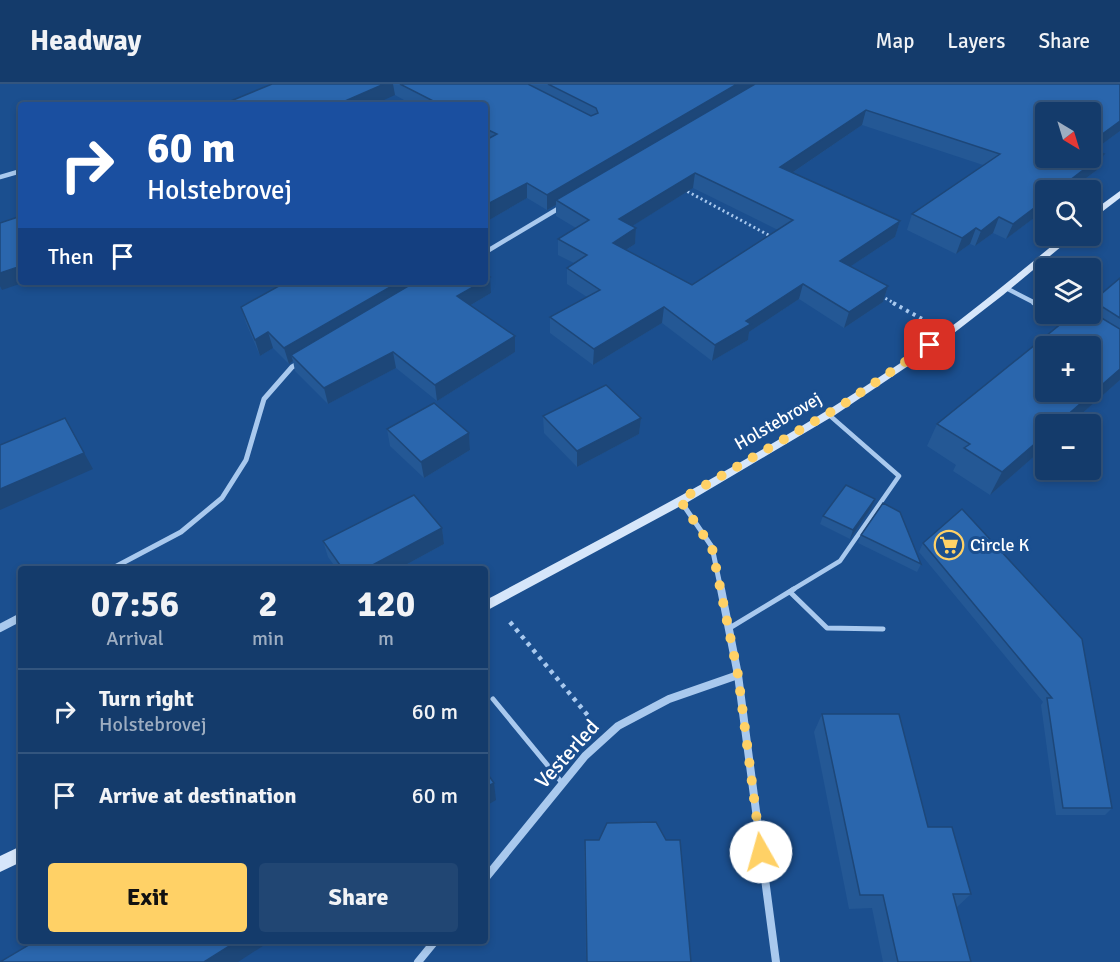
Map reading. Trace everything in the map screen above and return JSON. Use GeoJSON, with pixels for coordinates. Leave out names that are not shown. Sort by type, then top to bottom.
{"type":"FeatureCollection","features":[{"type":"Feature","properties":{"kind":"street"},"geometry":{"type":"LineString","coordinates":[[0,177],[18,172]]}},
{"type":"Feature","properties":{"kind":"street"},"geometry":{"type":"LineString","coordinates":[[1101,209],[1120,194]]}},
{"type":"Feature","properties":{"kind":"street"},"geometry":{"type":"LineString","coordinates":[[488,251],[565,205]]}},
{"type":"Feature","properties":{"kind":"street","name":"Holstebrovej"},"geometry":{"type":"LineString","coordinates":[[489,605],[680,500],[881,381],[1006,288],[1058,246]]}},
{"type":"Feature","properties":{"kind":"street"},"geometry":{"type":"LineString","coordinates":[[1006,288],[1035,303]]}},
{"type":"Feature","properties":{"kind":"street"},"geometry":{"type":"LineString","coordinates":[[117,566],[181,532],[222,498],[246,460],[264,399],[292,367],[303,361]]}},
{"type":"Feature","properties":{"kind":"street"},"geometry":{"type":"LineString","coordinates":[[680,500],[712,548],[738,675],[776,962]]}},
{"type":"Feature","properties":{"kind":"street"},"geometry":{"type":"LineString","coordinates":[[0,628],[18,619]]}},
{"type":"Feature","properties":{"kind":"street","name":"Vesterled"},"geometry":{"type":"LineString","coordinates":[[488,875],[585,756],[618,726],[669,699],[738,675]]}},
{"type":"Feature","properties":{"kind":"street"},"geometry":{"type":"LineString","coordinates":[[0,864],[18,855]]}},
{"type":"Feature","properties":{"kind":"street"},"geometry":{"type":"LineString","coordinates":[[418,962],[433,944]]}},
{"type":"Feature","properties":{"kind":"lane"},"geometry":{"type":"LineString","coordinates":[[728,629],[840,561],[899,476],[828,414]]}},
{"type":"Feature","properties":{"kind":"lane"},"geometry":{"type":"LineString","coordinates":[[790,592],[827,628],[884,629]]}},
{"type":"Feature","properties":{"kind":"lane"},"geometry":{"type":"LineString","coordinates":[[493,699],[563,784]]}},
{"type":"Feature","properties":{"kind":"path"},"geometry":{"type":"LineString","coordinates":[[676,186],[779,241]]}},
{"type":"Feature","properties":{"kind":"path"},"geometry":{"type":"LineString","coordinates":[[872,291],[947,333]]}},
{"type":"Feature","properties":{"kind":"path"},"geometry":{"type":"LineString","coordinates":[[489,605],[605,737]]}},
{"type":"Feature","properties":{"kind":"building"},"geometry":{"type":"Polygon","coordinates":[[[272,84],[384,84],[343,102],[228,102],[272,84]]]}},
{"type":"Feature","properties":{"kind":"building"},"geometry":{"type":"Polygon","coordinates":[[[400,84],[528,84],[591,116],[598,113],[596,108],[548,84],[737,84],[547,195],[527,183],[488,204],[488,139],[497,134],[488,130],[488,102],[435,102],[400,84]]]}},
{"type":"Feature","properties":{"kind":"building"},"geometry":{"type":"Polygon","coordinates":[[[755,84],[1120,84],[1120,121],[1101,135],[1101,102],[1035,102],[1035,168],[1086,168],[1070,180],[1035,180],[1035,207],[1013,224],[999,217],[981,231],[976,228],[962,238],[912,214],[1000,154],[866,110],[780,167],[900,221],[840,261],[888,286],[849,312],[803,284],[746,321],[751,324],[715,345],[664,307],[594,349],[550,317],[600,290],[567,268],[587,255],[558,239],[589,220],[556,200],[755,84]],[[695,173],[619,219],[636,228],[613,243],[692,285],[793,220],[695,173]]]}},
{"type":"Feature","properties":{"kind":"building"},"geometry":{"type":"Polygon","coordinates":[[[18,217],[18,267],[0,273],[0,223],[18,217]]]}},
{"type":"Feature","properties":{"kind":"building"},"geometry":{"type":"Polygon","coordinates":[[[1120,278],[1120,318],[1101,306],[1101,294],[1120,278]]]}},
{"type":"Feature","properties":{"kind":"building"},"geometry":{"type":"Polygon","coordinates":[[[281,285],[394,285],[284,348],[268,332],[255,340],[241,307],[281,285]]]}},
{"type":"Feature","properties":{"kind":"building"},"geometry":{"type":"Polygon","coordinates":[[[410,285],[477,285],[457,296],[515,336],[435,385],[393,352],[324,388],[291,355],[410,285]]]}},
{"type":"Feature","properties":{"kind":"building"},"geometry":{"type":"Polygon","coordinates":[[[1101,318],[1120,329],[1120,369],[1101,386],[1101,336],[1046,336],[1061,324],[1101,324],[1101,318]]]}},
{"type":"Feature","properties":{"kind":"building"},"geometry":{"type":"Polygon","coordinates":[[[1035,345],[1035,402],[1082,402],[1068,414],[1035,414],[1035,444],[1002,472],[964,448],[970,444],[937,424],[1035,345]]]}},
{"type":"Feature","properties":{"kind":"building"},"geometry":{"type":"Polygon","coordinates":[[[606,385],[641,418],[577,451],[543,416],[606,385]]]}},
{"type":"Feature","properties":{"kind":"building"},"geometry":{"type":"Polygon","coordinates":[[[434,403],[469,433],[421,462],[387,429],[434,403]]]}},
{"type":"Feature","properties":{"kind":"building"},"geometry":{"type":"Polygon","coordinates":[[[65,418],[84,453],[0,489],[0,445],[65,418]]]}},
{"type":"Feature","properties":{"kind":"building"},"geometry":{"type":"Polygon","coordinates":[[[846,485],[875,499],[853,530],[823,516],[846,485]]]}},
{"type":"Feature","properties":{"kind":"building"},"geometry":{"type":"Polygon","coordinates":[[[414,495],[442,528],[371,566],[341,566],[323,541],[414,495]]]}},
{"type":"Feature","properties":{"kind":"building"},"geometry":{"type":"Polygon","coordinates":[[[883,503],[900,512],[921,564],[861,535],[883,503]]]}},
{"type":"Feature","properties":{"kind":"building"},"geometry":{"type":"Polygon","coordinates":[[[962,509],[1082,639],[1112,808],[1063,808],[1047,698],[1052,698],[923,543],[962,509]]]}},
{"type":"Feature","properties":{"kind":"building"},"geometry":{"type":"Polygon","coordinates":[[[822,714],[899,714],[928,827],[952,827],[971,894],[953,894],[971,962],[898,962],[883,895],[860,895],[822,714]]]}},
{"type":"Feature","properties":{"kind":"building"},"geometry":{"type":"Polygon","coordinates":[[[488,775],[494,783],[488,786],[488,775]]]}},
{"type":"Feature","properties":{"kind":"building"},"geometry":{"type":"Polygon","coordinates":[[[656,822],[666,840],[680,840],[691,962],[587,962],[585,840],[599,840],[607,823],[656,822]]]}},
{"type":"Feature","properties":{"kind":"building"},"geometry":{"type":"Polygon","coordinates":[[[30,944],[233,944],[204,962],[0,962],[30,944]]]}},
{"type":"Feature","properties":{"kind":"place","name":"Circle K"},"geometry":{"type":"Point","coordinates":[949,545]}},
{"type":"Feature","properties":{"kind":"route"},"geometry":{"type":"LineString","coordinates":[[761,852],[738,675],[712,548],[680,500],[841,406],[881,381],[930,345]]}}]}
